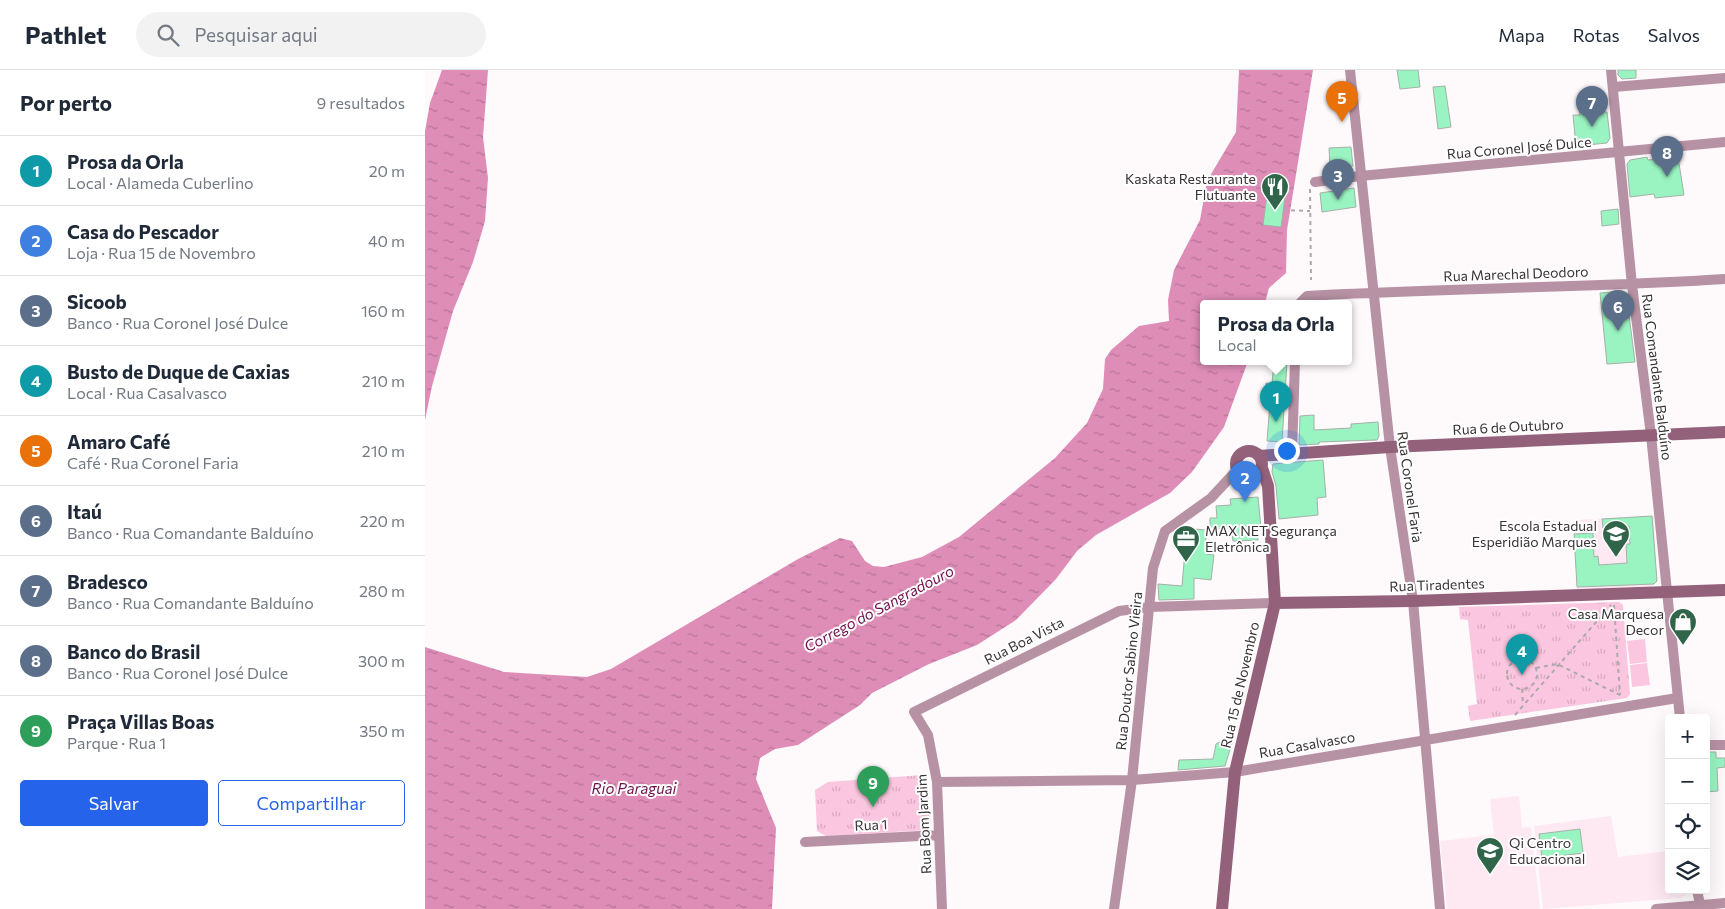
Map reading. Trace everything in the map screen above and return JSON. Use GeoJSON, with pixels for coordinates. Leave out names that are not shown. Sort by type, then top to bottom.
{"type":"FeatureCollection","features":[{"type":"Feature","properties":{"kind":"street","name":"Rua Coronel Faria"},"geometry":{"type":"LineString","coordinates":[[1350,70],[1390,447],[1413,601],[1440,909]]}},
{"type":"Feature","properties":{"kind":"street","name":"Rua Comandante Balduíno"},"geometry":{"type":"LineString","coordinates":[[1611,70],[1632,285],[1651,435],[1679,714]]}},
{"type":"Feature","properties":{"kind":"street"},"geometry":{"type":"LineString","coordinates":[[1613,87],[1725,78]]}},
{"type":"Feature","properties":{"kind":"street","name":"Rua Coronel José Dulce"},"geometry":{"type":"LineString","coordinates":[[1315,182],[1360,176],[1725,142]]}},
{"type":"Feature","properties":{"kind":"street","name":"Rua Marechal Deodoro"},"geometry":{"type":"LineString","coordinates":[[1304,300],[1375,292],[1632,285],[1725,279]]}},
{"type":"Feature","properties":{"kind":"street"},"geometry":{"type":"LineString","coordinates":[[1293,453],[1295,365]]}},
{"type":"Feature","properties":{"kind":"street","name":"Rua 6 de Outubro"},"geometry":{"type":"LineString","coordinates":[[1261,462],[1293,453],[1725,432]]}},
{"type":"Feature","properties":{"kind":"street"},"geometry":{"type":"LineString","coordinates":[[1248,451],[1261,462],[1257,475],[1249,478],[1237,470],[1237,461],[1241,454],[1248,451]]}},
{"type":"Feature","properties":{"kind":"street","name":"Rua 15 de Novembro"},"geometry":{"type":"LineString","coordinates":[[1222,909],[1235,772],[1275,602],[1268,486],[1261,462]]}},
{"type":"Feature","properties":{"kind":"street","name":"Rua Doutor Sabino Vieira"},"geometry":{"type":"LineString","coordinates":[[1114,909],[1132,780],[1153,568],[1165,531],[1211,498],[1237,470]]}},
{"type":"Feature","properties":{"kind":"street","name":"Rua Tiradentes"},"geometry":{"type":"LineString","coordinates":[[1149,607],[1275,602],[1413,601],[1725,590]]}},
{"type":"Feature","properties":{"kind":"street","name":"Rua Boa Vista"},"geometry":{"type":"LineString","coordinates":[[914,712],[1093,622],[1119,611],[1149,607]]}},
{"type":"Feature","properties":{"kind":"street","name":"Rua Casalvasco"},"geometry":{"type":"LineString","coordinates":[[937,782],[1132,780],[1235,772],[1677,698]]}},
{"type":"Feature","properties":{"kind":"street","name":"Rua Bom Jardim"},"geometry":{"type":"LineString","coordinates":[[914,712],[928,735],[937,782],[942,909]]}},
{"type":"Feature","properties":{"kind":"street"},"geometry":{"type":"LineString","coordinates":[[1710,745],[1725,745]]}},
{"type":"Feature","properties":{"kind":"street","name":"Rua 1"},"geometry":{"type":"LineString","coordinates":[[805,842],[939,835]]}},
{"type":"Feature","properties":{"kind":"street"},"geometry":{"type":"LineString","coordinates":[[1698,894],[1701,907]]}},
{"type":"Feature","properties":{"kind":"street"},"geometry":{"type":"LineString","coordinates":[[1656,909],[1701,907],[1725,903]]}},
{"type":"Feature","properties":{"kind":"path"},"geometry":{"type":"LineString","coordinates":[[1311,280],[1310,185],[1315,182]]}},
{"type":"Feature","properties":{"kind":"path"},"geometry":{"type":"LineString","coordinates":[[1283,210],[1310,212]]}},
{"type":"Feature","properties":{"kind":"path"},"geometry":{"type":"LineString","coordinates":[[1515,714],[1557,664],[1613,603],[1620,695]]}},
{"type":"Feature","properties":{"kind":"path"},"geometry":{"type":"LineString","coordinates":[[1522,689],[1510,682],[1509,667],[1516,660],[1525,659],[1536,668]]}},
{"type":"Feature","properties":{"kind":"path"},"geometry":{"type":"LineString","coordinates":[[1536,668],[1557,664],[1627,698]]}},
{"type":"Feature","properties":{"kind":"path"},"geometry":{"type":"LineString","coordinates":[[1522,689],[1535,682],[1536,668]]}},
{"type":"Feature","properties":{"kind":"path"},"geometry":{"type":"LineString","coordinates":[[1522,689],[1523,705]]}},
{"type":"Feature","properties":{"kind":"shaded area","name":"Escola Estadual Esperidião Marques"},"geometry":{"type":"Polygon","coordinates":[[[1654,516],[1657,581],[1652,586],[1577,591],[1574,520],[1654,516]]]}},
{"type":"Feature","properties":{"kind":"shaded area","name":"Qi Centro Educacional"},"geometry":{"type":"Polygon","coordinates":[[[1519,796],[1522,828],[1531,827],[1540,909],[1447,909],[1440,841],[1494,835],[1490,799],[1519,796]]]}},
{"type":"Feature","properties":{"kind":"shaded area"},"geometry":{"type":"Polygon","coordinates":[[[1611,816],[1618,857],[1665,851],[1665,894],[1687,894],[1681,898],[1543,909],[1534,826],[1611,816]]]}},
{"type":"Feature","properties":{"kind":"green space"},"geometry":{"type":"Polygon","coordinates":[[[1619,602],[1623,605],[1630,694],[1627,698],[1470,721],[1468,706],[1477,704],[1468,620],[1460,619],[1459,607],[1619,602]]]}},
{"type":"Feature","properties":{"kind":"green space"},"geometry":{"type":"Polygon","coordinates":[[[1645,639],[1647,662],[1630,664],[1627,641],[1645,639]]]}},
{"type":"Feature","properties":{"kind":"green space"},"geometry":{"type":"Polygon","coordinates":[[[1647,663],[1650,685],[1632,687],[1630,665],[1647,663]]]}},
{"type":"Feature","properties":{"kind":"green space"},"geometry":{"type":"Polygon","coordinates":[[[923,775],[927,778],[931,824],[928,830],[826,836],[817,831],[815,790],[828,782],[923,775]]]}},
{"type":"Feature","properties":{"kind":"water"},"geometry":{"type":"Polygon","coordinates":[[[442,70],[488,70],[483,137],[488,178],[485,221],[473,262],[453,311],[432,386],[425,420],[425,131],[430,103],[442,70]]]}},
{"type":"Feature","properties":{"kind":"water","name":"Rio Paraguai"},"geometry":{"type":"Polygon","coordinates":[[[1239,70],[1313,70],[1287,230],[1286,273],[1269,288],[1266,300],[1200,300],[1200,365],[1247,365],[1224,427],[1192,472],[1170,493],[1096,535],[1077,551],[1056,579],[1016,620],[977,645],[929,664],[872,693],[860,705],[798,745],[775,749],[760,758],[756,779],[776,828],[772,909],[425,909],[425,647],[504,672],[587,677],[611,669],[798,559],[840,538],[852,541],[865,561],[873,566],[884,567],[922,557],[959,537],[1055,458],[1087,423],[1103,389],[1105,359],[1111,350],[1139,326],[1169,321],[1168,300],[1174,270],[1200,220],[1207,181],[1236,132],[1239,70]]]}},
{"type":"Feature","properties":{"kind":"building"},"geometry":{"type":"Polygon","coordinates":[[[1397,70],[1418,70],[1420,87],[1400,89],[1397,70]]]}},
{"type":"Feature","properties":{"kind":"building"},"geometry":{"type":"Polygon","coordinates":[[[1618,70],[1636,70],[1636,78],[1622,79],[1618,75],[1618,70]]]}},
{"type":"Feature","properties":{"kind":"building"},"geometry":{"type":"Polygon","coordinates":[[[1445,86],[1451,127],[1438,129],[1433,87],[1445,86]]]}},
{"type":"Feature","properties":{"kind":"building"},"geometry":{"type":"Polygon","coordinates":[[[1602,98],[1604,112],[1607,112],[1610,138],[1607,143],[1576,146],[1573,115],[1580,115],[1578,100],[1602,98]]]}},
{"type":"Feature","properties":{"kind":"building"},"geometry":{"type":"Polygon","coordinates":[[[1351,147],[1353,166],[1330,167],[1329,148],[1351,147]]]}},
{"type":"Feature","properties":{"kind":"building"},"geometry":{"type":"Polygon","coordinates":[[[1647,157],[1648,160],[1678,157],[1684,195],[1655,198],[1654,194],[1630,197],[1627,164],[1630,160],[1647,157]]]}},
{"type":"Feature","properties":{"kind":"building"},"geometry":{"type":"Polygon","coordinates":[[[1354,188],[1356,207],[1322,212],[1320,193],[1354,188]]]}},
{"type":"Feature","properties":{"kind":"building"},"geometry":{"type":"Polygon","coordinates":[[[1267,195],[1285,197],[1281,227],[1263,225],[1267,195]]]}},
{"type":"Feature","properties":{"kind":"building"},"geometry":{"type":"Polygon","coordinates":[[[1618,209],[1619,224],[1602,226],[1601,211],[1618,209]]]}},
{"type":"Feature","properties":{"kind":"building"},"geometry":{"type":"Polygon","coordinates":[[[1622,291],[1623,300],[1627,299],[1635,362],[1607,364],[1600,293],[1622,291]]]}},
{"type":"Feature","properties":{"kind":"building"},"geometry":{"type":"Polygon","coordinates":[[[1274,365],[1287,365],[1282,442],[1267,441],[1270,403],[1265,403],[1266,383],[1272,384],[1274,365]]]}},
{"type":"Feature","properties":{"kind":"building"},"geometry":{"type":"Polygon","coordinates":[[[1314,415],[1314,430],[1351,428],[1351,424],[1378,422],[1379,436],[1377,440],[1319,442],[1319,444],[1299,445],[1300,416],[1314,415]]]}},
{"type":"Feature","properties":{"kind":"building"},"geometry":{"type":"Polygon","coordinates":[[[1323,460],[1326,497],[1317,498],[1318,515],[1279,519],[1276,486],[1272,472],[1273,464],[1323,460]]]}},
{"type":"Feature","properties":{"kind":"building"},"geometry":{"type":"Polygon","coordinates":[[[1258,497],[1261,528],[1257,529],[1258,540],[1233,541],[1231,528],[1210,529],[1210,518],[1217,518],[1216,506],[1231,505],[1230,499],[1258,497]]]}},
{"type":"Feature","properties":{"kind":"building","name":"Escola Estadual Esperidião Marques"},"geometry":{"type":"Polygon","coordinates":[[[1652,516],[1657,581],[1654,584],[1577,587],[1574,534],[1593,533],[1594,557],[1598,556],[1599,565],[1627,563],[1626,544],[1630,544],[1629,526],[1603,528],[1602,519],[1652,516]]]}},
{"type":"Feature","properties":{"kind":"building"},"geometry":{"type":"Polygon","coordinates":[[[1195,529],[1206,530],[1206,554],[1214,555],[1211,580],[1194,578],[1194,599],[1159,600],[1158,584],[1182,586],[1185,551],[1192,552],[1195,529]]]}},
{"type":"Feature","properties":{"kind":"building"},"geometry":{"type":"Polygon","coordinates":[[[1221,741],[1232,743],[1225,766],[1178,770],[1179,760],[1213,759],[1216,744],[1221,741]]]}},
{"type":"Feature","properties":{"kind":"building"},"geometry":{"type":"Polygon","coordinates":[[[1710,752],[1716,752],[1716,758],[1725,758],[1725,767],[1717,768],[1718,791],[1710,792],[1710,752]]]}},
{"type":"Feature","properties":{"kind":"building"},"geometry":{"type":"Polygon","coordinates":[[[1580,829],[1583,853],[1542,858],[1539,834],[1580,829]]]}},
{"type":"Feature","properties":{"kind":"place","name":"Amaro Café"},"geometry":{"type":"Point","coordinates":[1342,122]}},
{"type":"Feature","properties":{"kind":"place","name":"Bradesco"},"geometry":{"type":"Point","coordinates":[1592,127]}},
{"type":"Feature","properties":{"kind":"place","name":"Banco do Brasil"},"geometry":{"type":"Point","coordinates":[1667,177]}},
{"type":"Feature","properties":{"kind":"place","name":"Sicoob"},"geometry":{"type":"Point","coordinates":[1338,200]}},
{"type":"Feature","properties":{"kind":"place","name":"Kaskata Restaurante Flutuante"},"geometry":{"type":"Point","coordinates":[1275,211]}},
{"type":"Feature","properties":{"kind":"place","name":"Itaú"},"geometry":{"type":"Point","coordinates":[1618,331]}},
{"type":"Feature","properties":{"kind":"place","name":"Prosa da Orla"},"geometry":{"type":"Point","coordinates":[1276,422]}},
{"type":"Feature","properties":{"kind":"place","name":"Casa do Pescador"},"geometry":{"type":"Point","coordinates":[1245,502]}},
{"type":"Feature","properties":{"kind":"place","name":"Escola Estadual Esperidião Marques"},"geometry":{"type":"Point","coordinates":[1616,558]}},
{"type":"Feature","properties":{"kind":"place","name":"MAX NET Segurança Eletrônica"},"geometry":{"type":"Point","coordinates":[1186,563]}},
{"type":"Feature","properties":{"kind":"place","name":"Casa Marquesa Decor"},"geometry":{"type":"Point","coordinates":[1683,646]}},
{"type":"Feature","properties":{"kind":"place","name":"Busto de Duque de Caxias"},"geometry":{"type":"Point","coordinates":[1522,675]}},
{"type":"Feature","properties":{"kind":"place","name":"Praça Villas Boas"},"geometry":{"type":"Point","coordinates":[873,807]}},
{"type":"Feature","properties":{"kind":"place","name":"Qi Centro Educacional"},"geometry":{"type":"Point","coordinates":[1490,875]}},
{"type":"Feature","properties":{"kind":"water label","name":"Corrego do Sangradouro"},"geometry":{"type":"Point","coordinates":[879,609]}}]}
